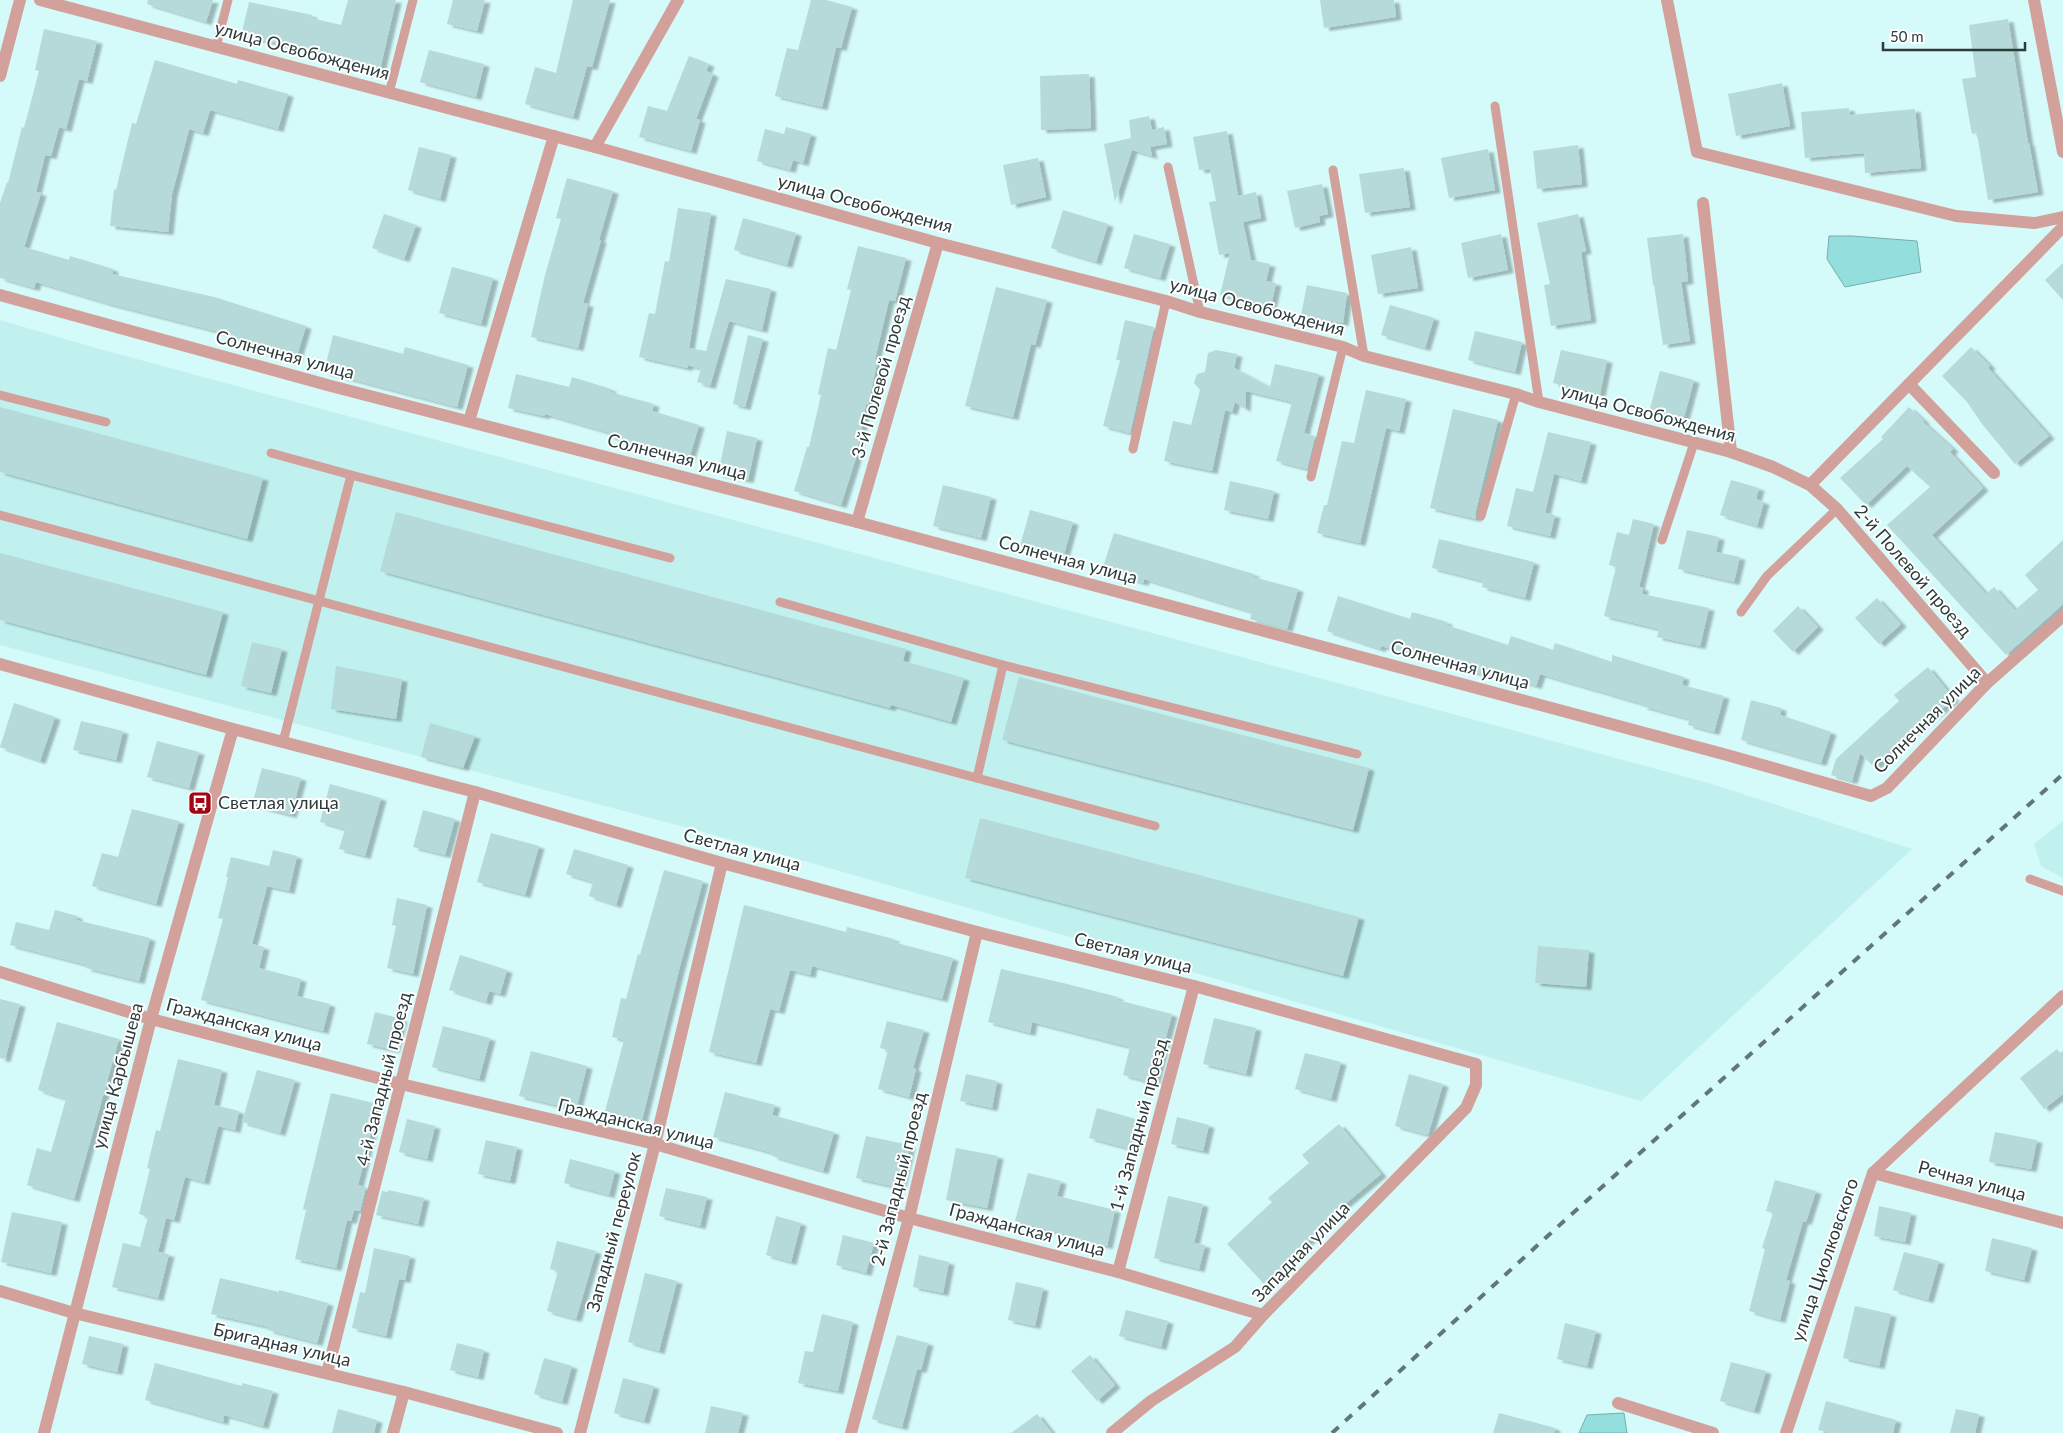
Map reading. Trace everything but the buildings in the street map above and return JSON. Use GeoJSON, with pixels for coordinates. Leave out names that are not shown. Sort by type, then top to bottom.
{"type":"FeatureCollection","features":[{"type":"Feature","properties":{"kind":"street"},"geometry":{"type":"LineString","coordinates":[[0,76],[20,0]]}},
{"type":"Feature","properties":{"kind":"street","name":"улица Освобождения"},"geometry":{"type":"LineString","coordinates":[[40,0],[595,147],[938,243],[1166,301],[1200,312],[1342,347],[1364,356],[1516,394],[1539,402],[1731,452],[1773,467],[1810,485]]}},
{"type":"Feature","properties":{"kind":"street"},"geometry":{"type":"LineString","coordinates":[[595,147],[678,0]]}},
{"type":"Feature","properties":{"kind":"street"},"geometry":{"type":"LineString","coordinates":[[1667,0],[1697,152],[1956,216],[2035,223],[2063,217]]}},
{"type":"Feature","properties":{"kind":"street"},"geometry":{"type":"LineString","coordinates":[[2034,0],[2063,152]]}},
{"type":"Feature","properties":{"kind":"street"},"geometry":{"type":"LineString","coordinates":[[468,421],[554,136]]}},
{"type":"Feature","properties":{"kind":"street"},"geometry":{"type":"LineString","coordinates":[[1703,203],[1731,452]]}},
{"type":"Feature","properties":{"kind":"street"},"geometry":{"type":"LineString","coordinates":[[1810,485],[2063,227]]}},
{"type":"Feature","properties":{"kind":"street","name":"3-й Полевой проезд"},"geometry":{"type":"LineString","coordinates":[[857,522],[938,243]]}},
{"type":"Feature","properties":{"kind":"street","name":"Солнечная улица"},"geometry":{"type":"LineString","coordinates":[[0,295],[331,386],[857,522],[1727,754],[1871,796],[1887,788],[1987,683],[2063,616]]}},
{"type":"Feature","properties":{"kind":"street"},"geometry":{"type":"LineString","coordinates":[[1909,384],[1994,473]]}},
{"type":"Feature","properties":{"kind":"street","name":"2-й Полевой проезд"},"geometry":{"type":"LineString","coordinates":[[1810,485],[1837,509],[1987,683]]}},
{"type":"Feature","properties":{"kind":"street","name":"Светлая улица"},"geometry":{"type":"LineString","coordinates":[[0,664],[233,729],[475,792],[722,863],[977,932],[1194,986],[1476,1064]]}},
{"type":"Feature","properties":{"kind":"street","name":"улица Карбышева"},"geometry":{"type":"LineString","coordinates":[[44,1433],[151,1020],[233,729]]}},
{"type":"Feature","properties":{"kind":"street","name":"4-й Западный проезд"},"geometry":{"type":"LineString","coordinates":[[327,1373],[475,792]]}},
{"type":"Feature","properties":{"kind":"street","name":"Западный переулок"},"geometry":{"type":"LineString","coordinates":[[580,1433],[655,1144],[722,863]]}},
{"type":"Feature","properties":{"kind":"street","name":"2-й Западный проезд"},"geometry":{"type":"LineString","coordinates":[[851,1433],[909,1218],[977,932]]}},
{"type":"Feature","properties":{"kind":"street","name":"Гражданская улица"},"geometry":{"type":"LineString","coordinates":[[0,972],[151,1020],[401,1084],[655,1144],[909,1218],[1118,1272],[1263,1315]]}},
{"type":"Feature","properties":{"kind":"street","name":"1-й Западный проезд"},"geometry":{"type":"LineString","coordinates":[[1118,1272],[1194,986]]}},
{"type":"Feature","properties":{"kind":"street","name":"улица Циолковского"},"geometry":{"type":"LineString","coordinates":[[1786,1433],[1873,1173],[2063,996]]}},
{"type":"Feature","properties":{"kind":"street","name":"Западная улица"},"geometry":{"type":"LineString","coordinates":[[1112,1433],[1151,1401],[1235,1347],[1263,1315],[1466,1108],[1476,1085],[1476,1064]]}},
{"type":"Feature","properties":{"kind":"street","name":"Речная улица"},"geometry":{"type":"LineString","coordinates":[[1873,1173],[2063,1223]]}},
{"type":"Feature","properties":{"kind":"street","name":"Бригадная улица"},"geometry":{"type":"LineString","coordinates":[[0,1291],[74,1313],[404,1392],[557,1433]]}},
{"type":"Feature","properties":{"kind":"street"},"geometry":{"type":"LineString","coordinates":[[393,1433],[404,1392]]}},
{"type":"Feature","properties":{"kind":"street"},"geometry":{"type":"LineString","coordinates":[[1618,1403],[1713,1433]]}},
{"type":"Feature","properties":{"kind":"lane"},"geometry":{"type":"LineString","coordinates":[[216,47],[228,0]]}},
{"type":"Feature","properties":{"kind":"lane"},"geometry":{"type":"LineString","coordinates":[[389,92],[413,0]]}},
{"type":"Feature","properties":{"kind":"lane"},"geometry":{"type":"LineString","coordinates":[[1495,106],[1539,402]]}},
{"type":"Feature","properties":{"kind":"lane"},"geometry":{"type":"LineString","coordinates":[[1168,167],[1200,312]]}},
{"type":"Feature","properties":{"kind":"lane"},"geometry":{"type":"LineString","coordinates":[[1333,170],[1364,356]]}},
{"type":"Feature","properties":{"kind":"lane"},"geometry":{"type":"LineString","coordinates":[[1133,449],[1166,301]]}},
{"type":"Feature","properties":{"kind":"lane"},"geometry":{"type":"LineString","coordinates":[[1311,478],[1342,347]]}},
{"type":"Feature","properties":{"kind":"lane"},"geometry":{"type":"LineString","coordinates":[[1482,516],[1516,394]]}},
{"type":"Feature","properties":{"kind":"lane"},"geometry":{"type":"LineString","coordinates":[[0,395],[106,422]]}},
{"type":"Feature","properties":{"kind":"lane"},"geometry":{"type":"LineString","coordinates":[[1662,540],[1694,443]]}},
{"type":"Feature","properties":{"kind":"lane"},"geometry":{"type":"LineString","coordinates":[[271,453],[670,558]]}},
{"type":"Feature","properties":{"kind":"lane"},"geometry":{"type":"LineString","coordinates":[[283,742],[351,475]]}},
{"type":"Feature","properties":{"kind":"lane"},"geometry":{"type":"LineString","coordinates":[[1741,612],[1767,576],[1837,509]]}},
{"type":"Feature","properties":{"kind":"lane"},"geometry":{"type":"LineString","coordinates":[[0,515],[1156,826]]}},
{"type":"Feature","properties":{"kind":"lane"},"geometry":{"type":"LineString","coordinates":[[780,602],[1003,665],[1357,754]]}},
{"type":"Feature","properties":{"kind":"lane"},"geometry":{"type":"LineString","coordinates":[[977,778],[1003,665]]}},
{"type":"Feature","properties":{"kind":"lane"},"geometry":{"type":"LineString","coordinates":[[2030,880],[2063,891]]}},
{"type":"Feature","properties":{"kind":"shaded area"},"geometry":{"type":"Polygon","coordinates":[[[1829,236],[1917,241],[1921,272],[1845,287],[1827,259],[1829,236]]]}},
{"type":"Feature","properties":{"kind":"shaded area"},"geometry":{"type":"Polygon","coordinates":[[[0,320],[96,348],[1712,784],[1912,849],[1641,1101],[718,836],[0,645],[0,320]]]}},
{"type":"Feature","properties":{"kind":"shaded area"},"geometry":{"type":"Polygon","coordinates":[[[2063,821],[2063,878],[2041,866],[2034,844],[2063,821]]]}},
{"type":"Feature","properties":{"kind":"shaded area"},"geometry":{"type":"Polygon","coordinates":[[[1624,1413],[1627,1433],[1579,1433],[1587,1415],[1624,1413]]]}},
{"type":"Feature","properties":{"kind":"railway"},"geometry":{"type":"LineString","coordinates":[[1332,1433],[1563,1222],[2063,774]]}},
{"type":"Feature","properties":{"kind":"place","name":"Светлая улица"},"geometry":{"type":"Point","coordinates":[200,803]}}]}
